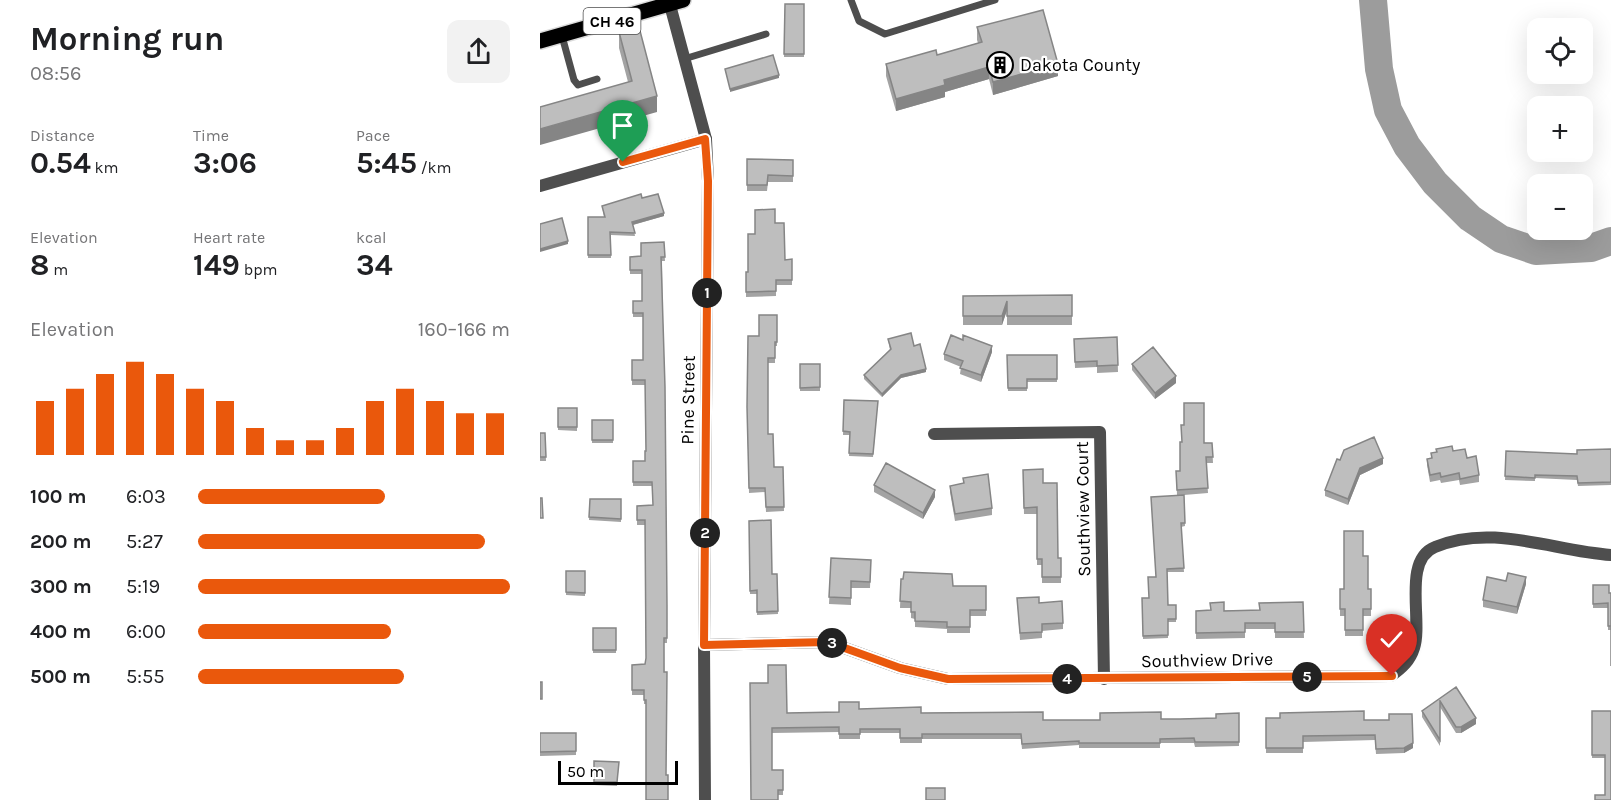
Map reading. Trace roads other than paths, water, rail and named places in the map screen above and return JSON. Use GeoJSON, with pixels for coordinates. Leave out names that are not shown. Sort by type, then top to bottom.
{"type":"FeatureCollection","features":[{"type":"Feature","properties":{"kind":"main road","name":"CH 46"},"geometry":{"type":"LineString","coordinates":[[540,41],[676,2]]}},
{"type":"Feature","properties":{"kind":"street","name":"Pine Street"},"geometry":{"type":"LineString","coordinates":[[676,2],[684,59],[705,139],[708,193],[705,800]]}},
{"type":"Feature","properties":{"kind":"street"},"geometry":{"type":"LineString","coordinates":[[540,186],[705,139]]}},
{"type":"Feature","properties":{"kind":"street","name":"Southview Court"},"geometry":{"type":"LineString","coordinates":[[934,434],[1100,432],[1104,679]]}},
{"type":"Feature","properties":{"kind":"street","name":"Southview Drive"},"geometry":{"type":"LineString","coordinates":[[704,645],[828,642],[900,668],[948,679],[1392,676],[1406,665],[1414,647],[1417,566],[1430,549],[1453,539],[1503,537],[1594,554],[1611,555]]}},
{"type":"Feature","properties":{"kind":"lane"},"geometry":{"type":"LineString","coordinates":[[851,0],[860,21],[885,34],[995,0]]}},
{"type":"Feature","properties":{"kind":"lane"},"geometry":{"type":"LineString","coordinates":[[684,59],[766,34]]}},
{"type":"Feature","properties":{"kind":"lane"},"geometry":{"type":"LineString","coordinates":[[561,35],[574,80],[578,85],[597,79]]}},
{"type":"Feature","properties":{"kind":"waterway"},"geometry":{"type":"LineString","coordinates":[[1373,0],[1379,69],[1388,110],[1407,146],[1435,183],[1470,218],[1501,239],[1536,251],[1591,248],[1611,241]]}},
{"type":"Feature","properties":{"kind":"place","name":"Dakota County"},"geometry":{"type":"Point","coordinates":[1000,65]}}]}
